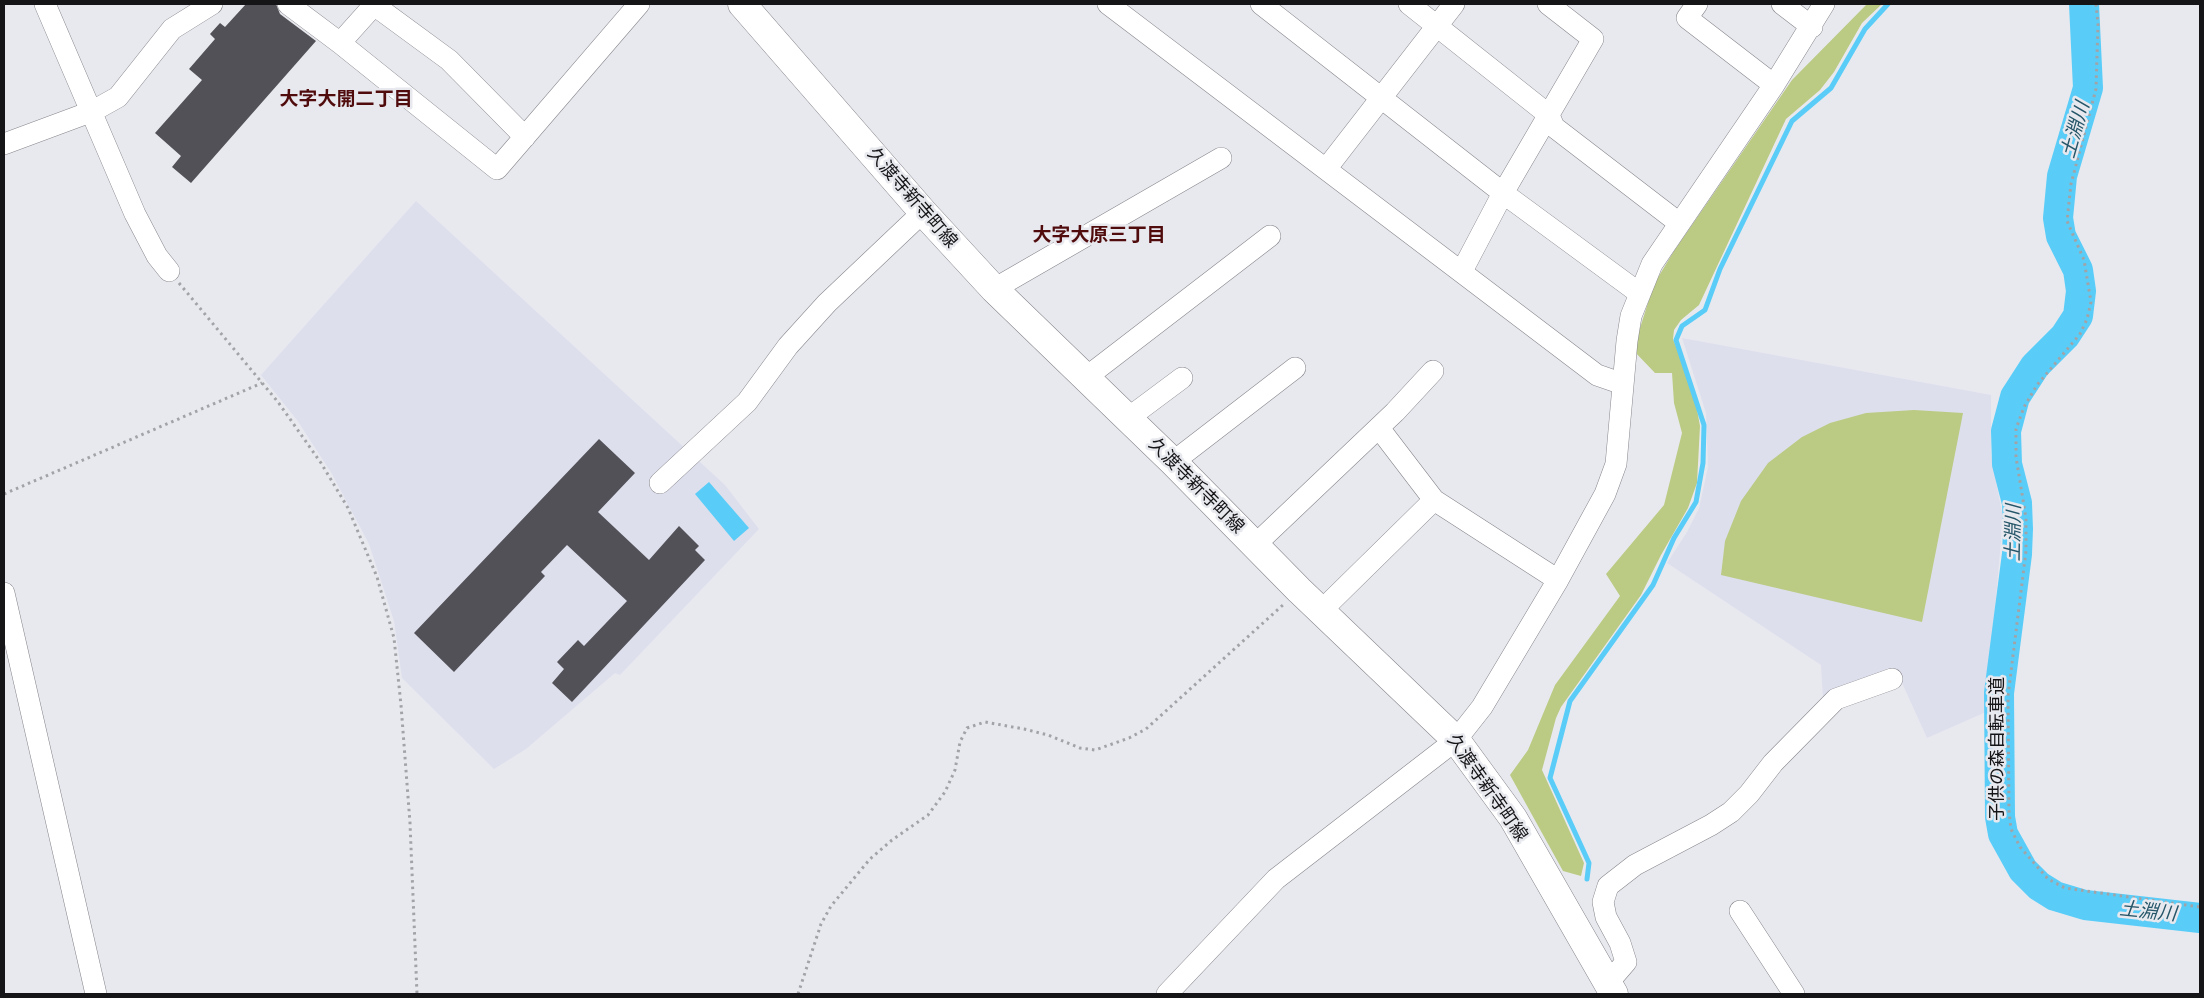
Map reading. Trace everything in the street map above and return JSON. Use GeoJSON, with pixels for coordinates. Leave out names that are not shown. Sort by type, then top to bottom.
{"type":"FeatureCollection","features":[{"type":"Feature","properties":{"kind":"main road","name":"久渡寺新寺町線"},"geometry":{"type":"LineString","coordinates":[[748,6],[923,212],[994,289],[1173,462],[1300,590],[1456,740],[1512,818],[1610,989]]}},
{"type":"Feature","properties":{"kind":"street"},"geometry":{"type":"LineString","coordinates":[[45,4],[93,111],[135,214],[157,256],[169,271]]}},
{"type":"Feature","properties":{"kind":"street"},"geometry":{"type":"LineString","coordinates":[[4,144],[93,111],[118,97],[172,29],[212,4]]}},
{"type":"Feature","properties":{"kind":"street"},"geometry":{"type":"LineString","coordinates":[[288,4],[340,43],[497,169],[639,4]]}},
{"type":"Feature","properties":{"kind":"street"},"geometry":{"type":"LineString","coordinates":[[340,43],[375,4],[449,60],[525,137]]}},
{"type":"Feature","properties":{"kind":"street"},"geometry":{"type":"LineString","coordinates":[[1108,4],[1596,375],[1623,384]]}},
{"type":"Feature","properties":{"kind":"street"},"geometry":{"type":"LineString","coordinates":[[1261,4],[1504,193],[1639,293]]}},
{"type":"Feature","properties":{"kind":"street"},"geometry":{"type":"LineString","coordinates":[[1409,4],[1549,115],[1554,126],[1680,223]]}},
{"type":"Feature","properties":{"kind":"street"},"geometry":{"type":"LineString","coordinates":[[1326,169],[1454,4]]}},
{"type":"Feature","properties":{"kind":"street"},"geometry":{"type":"LineString","coordinates":[[1462,272],[1504,193],[1593,39],[1548,4]]}},
{"type":"Feature","properties":{"kind":"street"},"geometry":{"type":"LineString","coordinates":[[1697,4],[1686,18],[1774,85]]}},
{"type":"Feature","properties":{"kind":"street"},"geometry":{"type":"LineString","coordinates":[[1782,4],[1812,27]]}},
{"type":"Feature","properties":{"kind":"street"},"geometry":{"type":"LineString","coordinates":[[1167,994],[1276,879],[1456,740],[1482,707],[1558,580],[1605,494],[1616,464],[1626,341],[1639,293],[1652,264],[1774,85],[1812,27],[1824,4]]}},
{"type":"Feature","properties":{"kind":"street"},"geometry":{"type":"LineString","coordinates":[[994,289],[1221,158]]}},
{"type":"Feature","properties":{"kind":"street"},"geometry":{"type":"LineString","coordinates":[[660,483],[747,402],[788,346],[827,303],[923,212]]}},
{"type":"Feature","properties":{"kind":"street"},"geometry":{"type":"LineString","coordinates":[[1084,378],[1270,236]]}},
{"type":"Feature","properties":{"kind":"street"},"geometry":{"type":"LineString","coordinates":[[1173,462],[1294,368]]}},
{"type":"Feature","properties":{"kind":"street"},"geometry":{"type":"LineString","coordinates":[[1255,546],[1380,428],[1433,371]]}},
{"type":"Feature","properties":{"kind":"street"},"geometry":{"type":"LineString","coordinates":[[1127,419],[1182,378]]}},
{"type":"Feature","properties":{"kind":"street"},"geometry":{"type":"LineString","coordinates":[[1380,428],[1434,500],[1558,580]]}},
{"type":"Feature","properties":{"kind":"street"},"geometry":{"type":"LineString","coordinates":[[1322,610],[1434,500]]}},
{"type":"Feature","properties":{"kind":"street"},"geometry":{"type":"LineString","coordinates":[[4,593],[96,994]]}},
{"type":"Feature","properties":{"kind":"street"},"geometry":{"type":"LineString","coordinates":[[1610,989],[1626,962],[1620,943],[1606,917],[1603,902],[1608,886],[1635,865],[1711,825],[1731,812],[1749,794],[1773,763],[1836,699],[1892,679]]}},
{"type":"Feature","properties":{"kind":"street"},"geometry":{"type":"LineString","coordinates":[[1740,911],[1794,994]]}},
{"type":"Feature","properties":{"kind":"path","name":"子供の森自転車道"},"geometry":{"type":"LineString","coordinates":[[2096,4],[2098,24],[2096,89],[2071,184],[2067,221],[2084,260],[2091,302],[2087,319],[2080,334],[2037,385],[2024,407],[2016,429],[2016,457],[2026,518],[2026,551],[2008,696],[2009,812],[2011,829],[2020,847],[2048,879],[2065,888],[2200,907]]}},
{"type":"Feature","properties":{"kind":"path"},"geometry":{"type":"LineString","coordinates":[[169,271],[262,383],[321,463],[348,508],[377,577],[394,638],[410,823],[417,994]]}},
{"type":"Feature","properties":{"kind":"path"},"geometry":{"type":"LineString","coordinates":[[4,494],[262,383]]}},
{"type":"Feature","properties":{"kind":"path"},"geometry":{"type":"LineString","coordinates":[[798,994],[821,924],[831,906],[870,859],[928,815],[949,784],[955,770],[960,742],[968,728],[985,722],[1048,735],[1080,748],[1095,750],[1129,738],[1146,729],[1167,711],[1300,590]]}},
{"type":"Feature","properties":{"kind":"shaded area"},"geometry":{"type":"Polygon","coordinates":[[[416,201],[725,485],[759,529],[620,675],[615,673],[526,749],[494,769],[402,678],[394,621],[369,544],[332,474],[297,420],[261,375],[416,201]]]}},
{"type":"Feature","properties":{"kind":"shaded area"},"geometry":{"type":"Polygon","coordinates":[[[1682,338],[1991,395],[1991,455],[2003,518],[1986,712],[1927,738],[1898,674],[1823,698],[1821,665],[1667,563],[1687,532],[1699,508],[1708,467],[1706,413],[1682,338]]]}},
{"type":"Feature","properties":{"kind":"green space"},"geometry":{"type":"Polygon","coordinates":[[[1867,4],[1882,4],[1862,23],[1834,72],[1820,90],[1786,119],[1699,305],[1681,320],[1674,330],[1673,339],[1694,393],[1700,426],[1697,483],[1688,508],[1641,595],[1561,707],[1556,718],[1542,770],[1584,863],[1581,876],[1563,871],[1510,775],[1528,750],[1555,685],[1620,596],[1606,574],[1664,505],[1682,433],[1674,403],[1672,373],[1655,373],[1633,350],[1654,284],[1674,251],[1792,80],[1867,4]]]}},
{"type":"Feature","properties":{"kind":"green space"},"geometry":{"type":"Polygon","coordinates":[[[1914,410],[1963,413],[1922,622],[1721,575],[1725,541],[1741,501],[1768,463],[1802,437],[1830,423],[1866,413],[1914,410]]]}},
{"type":"Feature","properties":{"kind":"water"},"geometry":{"type":"Polygon","coordinates":[[[709,482],[749,528],[734,541],[695,494],[709,482]]]}},
{"type":"Feature","properties":{"kind":"building"},"geometry":{"type":"Polygon","coordinates":[[[246,4],[276,4],[280,14],[316,41],[191,183],[172,167],[181,156],[155,133],[202,80],[189,69],[215,39],[210,34],[220,23],[225,27],[246,4]]]}},
{"type":"Feature","properties":{"kind":"building"},"geometry":{"type":"Polygon","coordinates":[[[599,439],[635,473],[598,512],[649,560],[679,526],[699,546],[695,550],[705,560],[572,702],[552,683],[564,669],[557,662],[578,640],[584,646],[627,601],[567,545],[541,572],[545,576],[454,672],[414,633],[599,439]]]}},
{"type":"Feature","properties":{"kind":"waterway"},"geometry":{"type":"LineString","coordinates":[[1587,879],[1589,863],[1550,778],[1570,701],[1653,585],[1674,538],[1696,502],[1703,463],[1704,425],[1676,340],[1682,326],[1705,310],[1720,269],[1792,121],[1831,88],[1865,29],[1888,4]]}},
{"type":"Feature","properties":{"kind":"waterway","name":"土淵川"},"geometry":{"type":"LineString","coordinates":[[2084,4],[2088,88],[2062,176],[2058,218],[2061,236],[2078,270],[2081,291],[2078,316],[2065,336],[2035,366],[2015,397],[2006,431],[2007,464],[2017,503],[2018,529],[2017,554],[1999,693],[2000,817],[2003,834],[2023,870],[2039,886],[2055,896],[2085,905],[2200,918]]}},
{"type":"Feature","properties":{"kind":"district","name":"大字大開二丁目"},"geometry":{"type":"Point","coordinates":[346,100]}},
{"type":"Feature","properties":{"kind":"district","name":"大字大原三丁目"},"geometry":{"type":"Point","coordinates":[1099,236]}}]}
